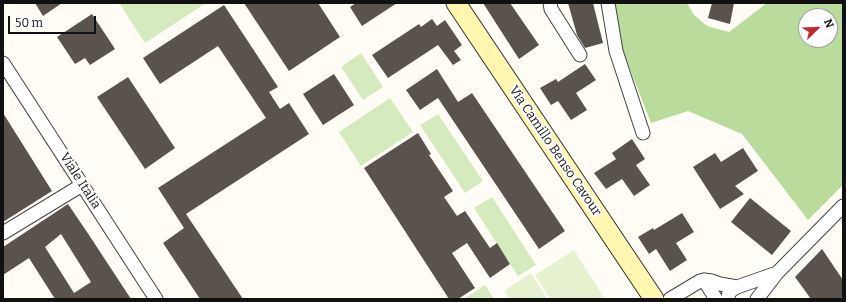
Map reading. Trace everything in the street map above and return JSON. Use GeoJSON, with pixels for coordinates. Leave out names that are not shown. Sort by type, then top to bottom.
{"type":"FeatureCollection","features":[{"type":"Feature","properties":{"kind":"street","name":"Via Camillo Benso Cavour"},"geometry":{"type":"LineString","coordinates":[[456,3],[654,299]]}},
{"type":"Feature","properties":{"kind":"street"},"geometry":{"type":"LineString","coordinates":[[550,3],[552,9],[580,55]]}},
{"type":"Feature","properties":{"kind":"street"},"geometry":{"type":"LineString","coordinates":[[608,3],[616,51],[643,133]]}},
{"type":"Feature","properties":{"kind":"street","name":"Viale Italia"},"geometry":{"type":"LineString","coordinates":[[3,63],[156,299]]}},
{"type":"Feature","properties":{"kind":"street"},"geometry":{"type":"LineString","coordinates":[[3,233],[82,185]]}},
{"type":"Feature","properties":{"kind":"street"},"geometry":{"type":"LineString","coordinates":[[757,299],[777,273],[843,206]]}},
{"type":"Feature","properties":{"kind":"street"},"geometry":{"type":"LineString","coordinates":[[728,299],[729,292],[737,287],[777,273]]}},
{"type":"Feature","properties":{"kind":"street"},"geometry":{"type":"LineString","coordinates":[[670,299],[696,283],[704,280],[737,287]]}},
{"type":"Feature","properties":{"kind":"street"},"geometry":{"type":"LineString","coordinates":[[704,280],[716,299]]}},
{"type":"Feature","properties":{"kind":"green space"},"geometry":{"type":"Polygon","coordinates":[[[119,3],[206,3],[145,43],[119,3]]]}},
{"type":"Feature","properties":{"kind":"green space"},"geometry":{"type":"Polygon","coordinates":[[[614,3],[687,3],[694,15],[707,26],[729,32],[767,3],[843,3],[843,185],[808,220],[742,134],[688,111],[651,123],[622,49],[614,3]]]}},
{"type":"Feature","properties":{"kind":"green space"},"geometry":{"type":"Polygon","coordinates":[[[361,53],[383,87],[363,100],[341,67],[361,53]]]}},
{"type":"Feature","properties":{"kind":"green space"},"geometry":{"type":"Polygon","coordinates":[[[390,98],[413,132],[361,166],[339,132],[390,98]]]}},
{"type":"Feature","properties":{"kind":"green space"},"geometry":{"type":"Polygon","coordinates":[[[438,114],[483,181],[465,193],[420,125],[438,114]]]}},
{"type":"Feature","properties":{"kind":"green space"},"geometry":{"type":"Polygon","coordinates":[[[492,197],[536,265],[518,276],[474,208],[492,197]]]}},
{"type":"Feature","properties":{"kind":"green space"},"geometry":{"type":"Polygon","coordinates":[[[574,250],[605,299],[550,299],[535,275],[574,250]]]}},
{"type":"Feature","properties":{"kind":"green space"},"geometry":{"type":"Polygon","coordinates":[[[531,273],[547,299],[510,299],[504,291],[531,273]]]}},
{"type":"Feature","properties":{"kind":"green space"},"geometry":{"type":"Polygon","coordinates":[[[485,285],[494,299],[464,299],[485,285]]]}},
{"type":"Feature","properties":{"kind":"building"},"geometry":{"type":"Polygon","coordinates":[[[35,3],[62,3],[43,16],[35,3]]]}},
{"type":"Feature","properties":{"kind":"building"},"geometry":{"type":"Polygon","coordinates":[[[244,3],[318,3],[340,37],[289,71],[244,3]]]}},
{"type":"Feature","properties":{"kind":"building"},"geometry":{"type":"Polygon","coordinates":[[[356,3],[397,3],[362,26],[350,7],[356,3]]]}},
{"type":"Feature","properties":{"kind":"building"},"geometry":{"type":"Polygon","coordinates":[[[483,3],[510,3],[539,45],[519,59],[483,3]]]}},
{"type":"Feature","properties":{"kind":"building"},"geometry":{"type":"Polygon","coordinates":[[[568,3],[593,3],[603,43],[585,48],[577,35],[568,3]]]}},
{"type":"Feature","properties":{"kind":"building"},"geometry":{"type":"Polygon","coordinates":[[[712,3],[734,3],[730,24],[708,18],[712,3]]]}},
{"type":"Feature","properties":{"kind":"building"},"geometry":{"type":"Polygon","coordinates":[[[224,5],[278,87],[269,92],[280,109],[289,103],[309,134],[186,214],[243,299],[200,299],[163,243],[184,228],[158,188],[266,118],[218,46],[160,84],[143,58],[224,5]]]}},
{"type":"Feature","properties":{"kind":"building"},"geometry":{"type":"Polygon","coordinates":[[[92,14],[115,49],[90,65],[85,58],[75,64],[57,37],[92,14]]]}},
{"type":"Feature","properties":{"kind":"building"},"geometry":{"type":"Polygon","coordinates":[[[432,19],[437,26],[445,20],[462,45],[454,51],[461,60],[453,65],[438,45],[388,78],[372,55],[419,24],[421,27],[432,19]]]}},
{"type":"Feature","properties":{"kind":"building"},"geometry":{"type":"Polygon","coordinates":[[[585,64],[596,80],[576,93],[587,110],[571,120],[558,101],[551,105],[540,88],[556,79],[558,82],[585,64]]]}},
{"type":"Feature","properties":{"kind":"building"},"geometry":{"type":"Polygon","coordinates":[[[437,69],[458,102],[472,93],[565,231],[539,249],[438,98],[420,110],[406,90],[437,69]]]}},
{"type":"Feature","properties":{"kind":"building"},"geometry":{"type":"Polygon","coordinates":[[[334,74],[354,105],[323,125],[303,94],[334,74]]]}},
{"type":"Feature","properties":{"kind":"building"},"geometry":{"type":"Polygon","coordinates":[[[128,77],[175,148],[145,169],[97,97],[128,77]]]}},
{"type":"Feature","properties":{"kind":"building"},"geometry":{"type":"Polygon","coordinates":[[[3,113],[52,191],[3,222],[3,113]]]}},
{"type":"Feature","properties":{"kind":"building"},"geometry":{"type":"Polygon","coordinates":[[[418,133],[431,154],[429,155],[453,191],[444,197],[457,216],[465,211],[490,248],[497,243],[510,264],[490,278],[467,243],[452,253],[475,288],[458,299],[449,299],[364,168],[418,133]]]}},
{"type":"Feature","properties":{"kind":"building"},"geometry":{"type":"Polygon","coordinates":[[[632,139],[645,159],[636,165],[650,185],[634,196],[622,179],[606,189],[594,173],[616,159],[612,153],[632,139]]]}},
{"type":"Feature","properties":{"kind":"building"},"geometry":{"type":"Polygon","coordinates":[[[743,148],[758,171],[735,186],[744,194],[720,209],[693,167],[715,153],[721,162],[743,148]]]}},
{"type":"Feature","properties":{"kind":"building"},"geometry":{"type":"Polygon","coordinates":[[[750,198],[791,231],[772,255],[731,222],[750,198]]]}},
{"type":"Feature","properties":{"kind":"building"},"geometry":{"type":"Polygon","coordinates":[[[68,204],[131,299],[55,299],[29,258],[3,275],[3,247],[68,204]],[[61,234],[45,247],[74,293],[91,282],[61,234]]]}},
{"type":"Feature","properties":{"kind":"building"},"geometry":{"type":"Polygon","coordinates":[[[682,213],[694,232],[676,243],[687,260],[670,271],[656,249],[649,254],[638,237],[653,228],[654,230],[682,213]]]}},
{"type":"Feature","properties":{"kind":"building"},"geometry":{"type":"Polygon","coordinates":[[[822,249],[843,280],[843,299],[811,299],[795,277],[822,249]]]}}]}
